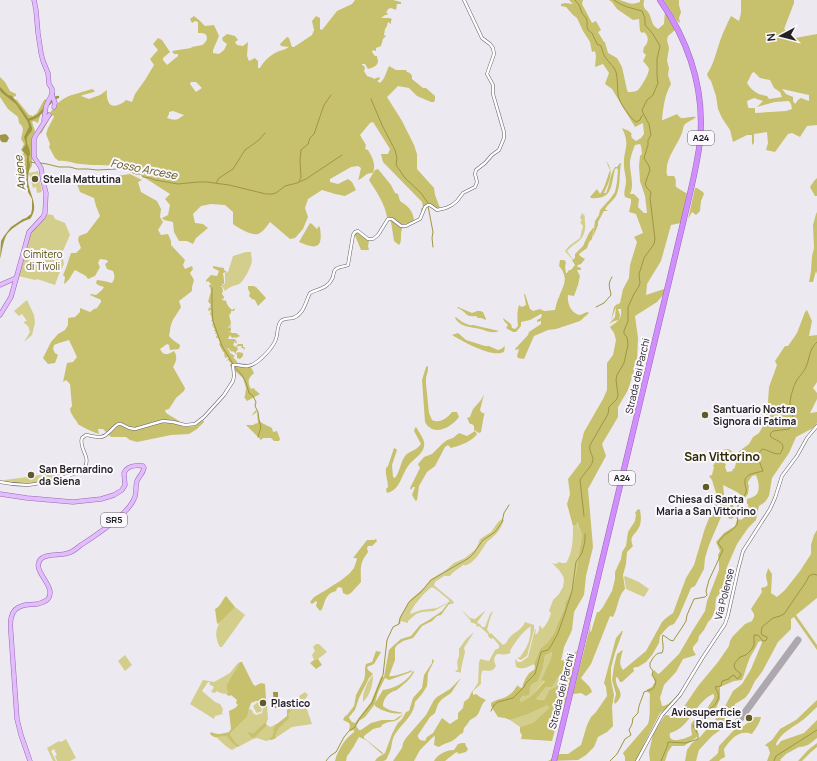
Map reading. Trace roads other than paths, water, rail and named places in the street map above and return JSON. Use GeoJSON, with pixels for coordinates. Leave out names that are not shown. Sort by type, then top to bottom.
{"type":"FeatureCollection","features":[{"type":"Feature","properties":{"kind":"highway","name":"Strada dei Parchi"},"geometry":{"type":"LineString","coordinates":[[554,761],[670,280],[696,163],[700,135],[698,84],[690,57],[679,31],[661,0]]}},
{"type":"Feature","properties":{"kind":"highway","name":"Strada dei Parchi"},"geometry":{"type":"LineString","coordinates":[[554,761],[569,699]]}},
{"type":"Feature","properties":{"kind":"main road"},"geometry":{"type":"LineString","coordinates":[[0,315],[11,298],[30,231],[45,213],[46,192],[40,167],[34,155],[35,137],[55,105],[52,96],[52,89],[49,84],[48,73],[41,54],[34,0]]}},
{"type":"Feature","properties":{"kind":"main road"},"geometry":{"type":"LineString","coordinates":[[47,116],[46,105],[52,96]]}},
{"type":"Feature","properties":{"kind":"main road"},"geometry":{"type":"LineString","coordinates":[[0,285],[16,278]]}},
{"type":"Feature","properties":{"kind":"main road","name":"SR5"},"geometry":{"type":"LineString","coordinates":[[0,494],[27,498],[81,502],[102,499],[114,495],[123,489],[125,482],[124,472],[127,468],[140,466],[144,469],[136,483],[134,500],[121,515],[102,531],[72,552],[46,556],[40,559],[38,568],[50,589],[49,597],[46,601],[40,604],[20,606],[12,615],[11,637],[17,719],[20,735],[30,761]]}},
{"type":"Feature","properties":{"kind":"street"},"geometry":{"type":"LineString","coordinates":[[0,482],[30,485],[61,478],[82,471],[85,468],[86,456],[81,443],[82,438],[85,435],[100,437],[104,436],[114,426],[119,424],[128,428],[136,429],[163,421],[186,426],[198,422],[224,395],[232,382],[234,378],[233,365],[248,366],[257,362],[275,342],[281,321],[297,315],[304,308],[310,294],[331,282],[336,269],[347,265],[353,234],[355,232],[358,231],[368,239],[372,239],[378,235],[389,219],[392,219],[400,226],[406,225],[420,219],[428,205],[431,205],[438,210],[448,207],[456,202],[464,193],[475,187],[477,182],[475,174],[476,171],[499,150],[504,138],[504,133],[493,94],[493,84],[487,73],[494,54],[494,49],[491,44],[482,38],[464,0]]}},
{"type":"Feature","properties":{"kind":"street","name":"Via Polense"},"geometry":{"type":"LineString","coordinates":[[637,761],[662,715],[680,695],[702,658],[725,624],[728,617],[743,551],[770,509],[782,475],[817,426]]}},
{"type":"Feature","properties":{"kind":"waterway"},"geometry":{"type":"LineString","coordinates":[[575,0],[586,18],[588,30],[592,33],[597,44],[601,46],[605,57],[616,72],[619,97],[622,105],[636,122],[640,120],[643,115]]}},
{"type":"Feature","properties":{"kind":"waterway"},"geometry":{"type":"LineString","coordinates":[[584,516],[580,480],[593,461],[590,445],[608,414],[609,407],[617,399],[617,375],[624,363],[628,345],[627,337],[624,334],[628,321],[628,307],[640,283],[639,274],[644,258],[654,244],[655,239],[650,198],[651,192],[645,184],[650,170],[644,158],[648,140],[651,135],[649,124],[642,110],[647,100],[653,95],[658,83],[657,59],[660,46],[653,34],[645,25],[645,18],[642,11],[624,6],[614,0]]}},
{"type":"Feature","properties":{"kind":"waterway"},"geometry":{"type":"LineString","coordinates":[[299,181],[301,178],[301,150],[308,144],[310,138],[314,134],[324,105],[331,95]]}},
{"type":"Feature","properties":{"kind":"waterway"},"geometry":{"type":"LineString","coordinates":[[49,104],[58,97]]}},
{"type":"Feature","properties":{"kind":"waterway"},"geometry":{"type":"LineString","coordinates":[[371,99],[395,150],[397,158],[396,165],[405,178],[421,193],[428,203]]}},
{"type":"Feature","properties":{"kind":"waterway"},"geometry":{"type":"LineString","coordinates":[[28,120],[38,116],[45,108]]}},
{"type":"Feature","properties":{"kind":"waterway"},"geometry":{"type":"LineString","coordinates":[[216,183],[219,178],[233,169],[245,150],[259,140],[265,133]]}},
{"type":"Feature","properties":{"kind":"waterway","name":"Fosso Arcese"},"geometry":{"type":"LineString","coordinates":[[40,163],[77,169],[126,170],[136,174],[141,174],[143,177],[178,184],[207,182],[272,194],[276,193],[285,186],[306,179],[342,155]]}},
{"type":"Feature","properties":{"kind":"waterway","name":"Fosso Arcese"},"geometry":{"type":"LineString","coordinates":[[30,162],[36,163]]}},
{"type":"Feature","properties":{"kind":"waterway"},"geometry":{"type":"LineString","coordinates":[[428,206],[433,232],[433,247]]}},
{"type":"Feature","properties":{"kind":"waterway"},"geometry":{"type":"LineString","coordinates":[[596,307],[604,303],[611,295],[609,284],[612,277]]}},
{"type":"Feature","properties":{"kind":"waterway"},"geometry":{"type":"LineString","coordinates":[[212,288],[213,321],[222,346],[233,364]]}},
{"type":"Feature","properties":{"kind":"waterway"},"geometry":{"type":"LineString","coordinates":[[610,761],[617,754],[625,739],[631,735],[629,730],[633,718],[638,713],[639,705],[644,692],[654,687],[656,681],[652,675],[653,671],[650,667],[650,663],[656,654],[662,653],[663,635],[673,641],[686,621],[694,599],[705,597],[707,595],[706,591],[709,580],[723,550],[718,543],[737,524],[737,511],[746,492],[745,480],[751,474],[763,471],[759,460],[760,451],[762,449],[780,454],[782,450],[783,445],[771,437],[770,434],[773,431],[789,429],[794,422],[790,408],[792,391],[806,367],[812,348],[817,342]]}},
{"type":"Feature","properties":{"kind":"waterway"},"geometry":{"type":"LineString","coordinates":[[234,366],[241,374],[247,385],[249,393],[253,396],[256,402],[255,406],[258,412],[261,427],[258,437]]}},
{"type":"Feature","properties":{"kind":"waterway"},"geometry":{"type":"LineString","coordinates":[[326,761],[336,752],[344,737],[355,727],[359,719],[372,703],[383,675],[387,640],[393,627],[399,624],[400,618],[409,602],[421,592],[431,580],[469,558],[483,540],[495,532],[502,522],[504,513],[509,505]]}},
{"type":"Feature","properties":{"kind":"waterway"},"geometry":{"type":"LineString","coordinates":[[491,711],[494,705],[498,702],[513,698],[524,687],[535,674],[541,652],[548,650],[558,633],[572,591],[576,562],[582,553],[585,534]]}},
{"type":"Feature","properties":{"kind":"waterway"},"geometry":{"type":"LineString","coordinates":[[661,761],[668,742],[686,743],[698,739],[698,734],[693,726],[706,716],[709,709],[716,703],[718,693],[715,687],[721,686],[722,681],[729,679],[734,675],[737,679],[739,678],[741,674],[735,669],[734,664],[740,657],[746,655],[752,649],[754,645],[754,635],[758,635],[763,641],[765,641],[767,637],[762,635],[762,627],[773,618],[784,614],[809,576],[813,574],[817,575]]}},
{"type":"Feature","properties":{"kind":"waterway"},"geometry":{"type":"LineString","coordinates":[[774,761],[776,756],[817,730]]}},
{"type":"Feature","properties":{"kind":"place","name":"Stella Mattutina"},"geometry":{"type":"Point","coordinates":[35,179]}},
{"type":"Feature","properties":{"kind":"place","name":"Santuario Nostra Signora di Fatima"},"geometry":{"type":"Point","coordinates":[705,415]}},
{"type":"Feature","properties":{"kind":"place","name":"San Bernardino da Siena"},"geometry":{"type":"Point","coordinates":[31,475]}},
{"type":"Feature","properties":{"kind":"place","name":"Chiesa di Santa Maria a San Vittorino"},"geometry":{"type":"Point","coordinates":[706,487]}},
{"type":"Feature","properties":{"kind":"place","name":"Plastico"},"geometry":{"type":"Point","coordinates":[263,703]}},
{"type":"Feature","properties":{"kind":"place","name":"Aviosuperficie Roma Est"},"geometry":{"type":"Point","coordinates":[749,718]}},
{"type":"Feature","properties":{"kind":"district","name":"San Vittorino"},"geometry":{"type":"Point","coordinates":[722,457]}},
{"type":"Feature","properties":{"kind":"water label","name":"Aniene"},"geometry":{"type":"Point","coordinates":[20,173]}},
{"type":"Feature","properties":{"kind":"park label","name":"Cimitero di Tivoli"},"geometry":{"type":"Point","coordinates":[43,260]}}]}
